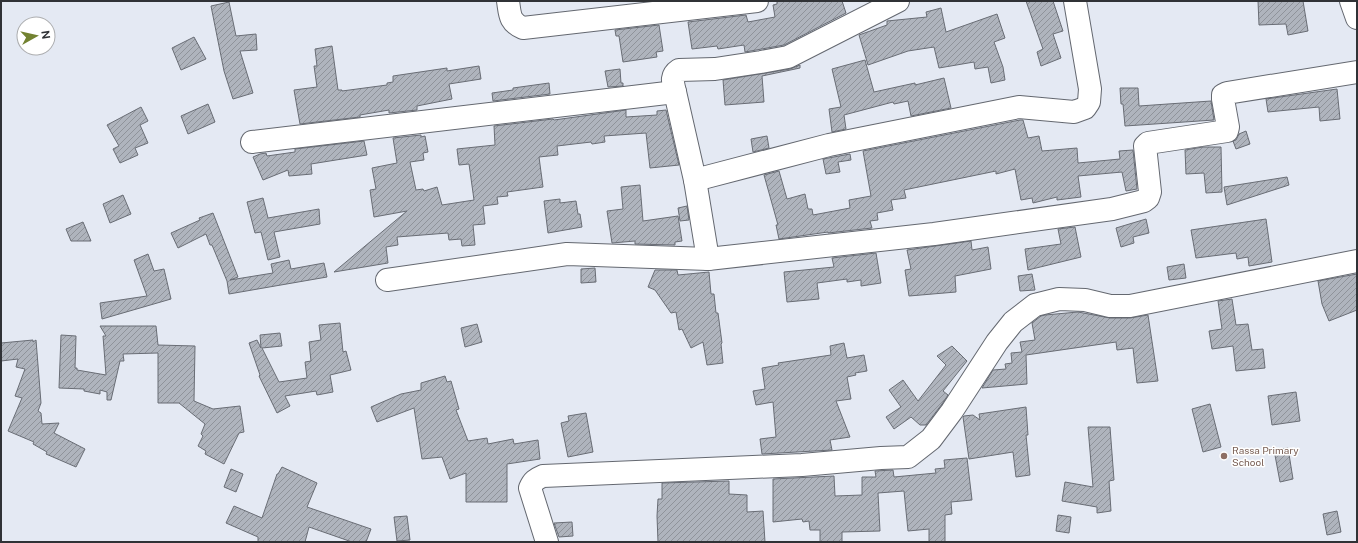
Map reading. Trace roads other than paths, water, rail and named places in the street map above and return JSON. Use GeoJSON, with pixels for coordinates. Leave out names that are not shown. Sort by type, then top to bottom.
{"type":"FeatureCollection","features":[{"type":"Feature","properties":{"kind":"main road"},"geometry":{"type":"LineString","coordinates":[[508,1],[510,16],[515,24],[522,28],[757,1]]}},
{"type":"Feature","properties":{"kind":"main road"},"geometry":{"type":"LineString","coordinates":[[708,259],[695,180],[675,92],[673,77],[675,73],[679,70],[714,69],[788,57],[898,1]]}},
{"type":"Feature","properties":{"kind":"main road"},"geometry":{"type":"LineString","coordinates":[[695,180],[829,145],[1018,107],[1074,112],[1085,108],[1090,102],[1090,89],[1075,1]]}},
{"type":"Feature","properties":{"kind":"main road"},"geometry":{"type":"LineString","coordinates":[[1351,1],[1357,18]]}},
{"type":"Feature","properties":{"kind":"main road"},"geometry":{"type":"LineString","coordinates":[[386,280],[566,254],[708,259],[934,234],[1112,209],[1144,201],[1148,198],[1150,192],[1145,146],[1148,143],[1152,141],[1227,130],[1228,127],[1223,95],[1227,93],[1357,72]]}},
{"type":"Feature","properties":{"kind":"main road"},"geometry":{"type":"LineString","coordinates":[[252,142],[675,92]]}},
{"type":"Feature","properties":{"kind":"main road"},"geometry":{"type":"LineString","coordinates":[[547,542],[530,488],[532,482],[536,478],[543,476],[802,466],[881,458],[908,457],[931,439],[952,411],[1005,332],[1013,322],[1035,305],[1059,299],[1085,300],[1110,306],[1130,306],[1357,261]]}},
{"type":"Feature","properties":{"kind":"place","name":"Rassa Primary School"},"geometry":{"type":"Point","coordinates":[1224,456]}}]}
